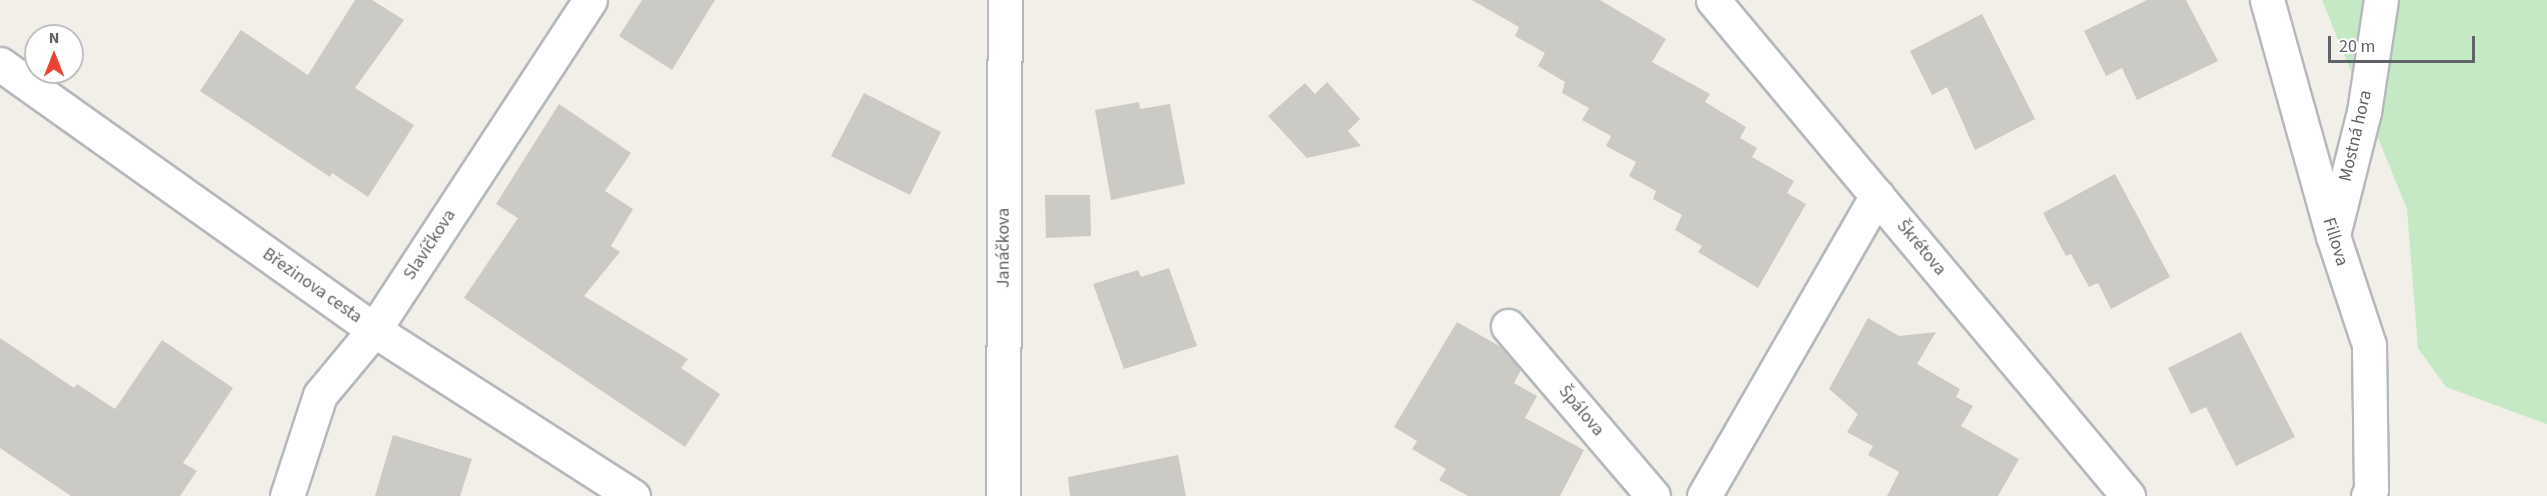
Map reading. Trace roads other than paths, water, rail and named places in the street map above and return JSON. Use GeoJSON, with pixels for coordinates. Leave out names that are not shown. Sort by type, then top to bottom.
{"type":"FeatureCollection","features":[{"type":"Feature","properties":{"kind":"street","name":"Slavíčkova"},"geometry":{"type":"LineString","coordinates":[[287,496],[320,395],[374,330],[590,0]]}},
{"type":"Feature","properties":{"kind":"street","name":"Janáčkova"},"geometry":{"type":"LineString","coordinates":[[1003,496],[1005,0]]}},
{"type":"Feature","properties":{"kind":"street","name":"Škrétova"},"geometry":{"type":"LineString","coordinates":[[1713,0],[2128,496]]}},
{"type":"Feature","properties":{"kind":"street","name":"Fillova"},"geometry":{"type":"LineString","coordinates":[[2267,0],[2333,237],[2369,345],[2369,493]]}},
{"type":"Feature","properties":{"kind":"street","name":"Mostná hora"},"geometry":{"type":"LineString","coordinates":[[2333,237],[2364,112],[2381,0]]}},
{"type":"Feature","properties":{"kind":"street","name":"Březinova cesta"},"geometry":{"type":"LineString","coordinates":[[0,64],[374,330],[633,496]]}},
{"type":"Feature","properties":{"kind":"street"},"geometry":{"type":"LineString","coordinates":[[1704,496],[1877,195]]}},
{"type":"Feature","properties":{"kind":"street","name":"Špálova"},"geometry":{"type":"LineString","coordinates":[[1508,326],[1653,496]]}}]}
